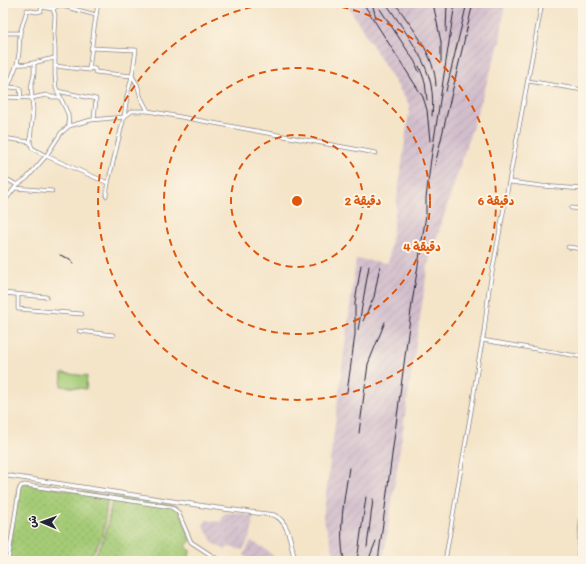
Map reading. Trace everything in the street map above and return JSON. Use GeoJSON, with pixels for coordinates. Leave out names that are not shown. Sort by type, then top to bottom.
{"type":"FeatureCollection","features":[{"type":"Feature","properties":{"kind":"street"},"geometry":{"type":"LineString","coordinates":[[89,68],[98,3]]}},
{"type":"Feature","properties":{"kind":"street"},"geometry":{"type":"LineString","coordinates":[[445,561],[473,400],[490,289],[542,3]]}},
{"type":"Feature","properties":{"kind":"street"},"geometry":{"type":"LineString","coordinates":[[53,9],[60,4],[96,15]]}},
{"type":"Feature","properties":{"kind":"street"},"geometry":{"type":"LineString","coordinates":[[8,87],[17,64],[20,33],[27,10],[36,12],[41,11],[42,5],[53,9]]}},
{"type":"Feature","properties":{"kind":"street"},"geometry":{"type":"LineString","coordinates":[[53,9],[55,15],[55,76],[57,91],[68,114],[69,126]]}},
{"type":"Feature","properties":{"kind":"street"},"geometry":{"type":"LineString","coordinates":[[3,33],[20,33]]}},
{"type":"Feature","properties":{"kind":"street"},"geometry":{"type":"LineString","coordinates":[[91,48],[136,50],[124,116],[106,196]]}},
{"type":"Feature","properties":{"kind":"street"},"geometry":{"type":"LineString","coordinates":[[17,64],[34,64],[55,58]]}},
{"type":"Feature","properties":{"kind":"street"},"geometry":{"type":"LineString","coordinates":[[34,64],[34,74],[31,87],[33,110],[30,142],[32,148],[46,156],[108,183]]}},
{"type":"Feature","properties":{"kind":"street"},"geometry":{"type":"LineString","coordinates":[[55,66],[89,70],[89,68],[95,69],[95,72],[132,76]]}},
{"type":"Feature","properties":{"kind":"street"},"geometry":{"type":"LineString","coordinates":[[132,76],[137,84],[141,98],[148,111]]}},
{"type":"Feature","properties":{"kind":"street"},"geometry":{"type":"LineString","coordinates":[[528,81],[583,90]]}},
{"type":"Feature","properties":{"kind":"street"},"geometry":{"type":"LineString","coordinates":[[3,87],[20,88],[21,98]]}},
{"type":"Feature","properties":{"kind":"street"},"geometry":{"type":"LineString","coordinates":[[57,91],[96,99],[94,119]]}},
{"type":"Feature","properties":{"kind":"street"},"geometry":{"type":"LineString","coordinates":[[3,97],[32,98],[46,95],[51,97],[61,97]]}},
{"type":"Feature","properties":{"kind":"street"},"geometry":{"type":"LineString","coordinates":[[3,202],[16,186],[27,178],[46,156],[61,133],[69,126],[94,119],[124,116],[132,112],[148,111],[376,153]]}},
{"type":"Feature","properties":{"kind":"street"},"geometry":{"type":"LineString","coordinates":[[3,138],[30,142]]}},
{"type":"Feature","properties":{"kind":"street"},"geometry":{"type":"LineString","coordinates":[[3,177],[16,186],[52,190]]}},
{"type":"Feature","properties":{"kind":"street"},"geometry":{"type":"LineString","coordinates":[[510,182],[583,190]]}},
{"type":"Feature","properties":{"kind":"street"},"geometry":{"type":"LineString","coordinates":[[571,208],[583,209]]}},
{"type":"Feature","properties":{"kind":"street"},"geometry":{"type":"LineString","coordinates":[[568,247],[583,249]]}},
{"type":"Feature","properties":{"kind":"street"},"geometry":{"type":"LineString","coordinates":[[3,293],[47,297]]}},
{"type":"Feature","properties":{"kind":"street"},"geometry":{"type":"LineString","coordinates":[[18,295],[18,309],[82,314]]}},
{"type":"Feature","properties":{"kind":"street"},"geometry":{"type":"LineString","coordinates":[[79,331],[113,335]]}},
{"type":"Feature","properties":{"kind":"street"},"geometry":{"type":"LineString","coordinates":[[482,340],[583,357]]}},
{"type":"Feature","properties":{"kind":"street"},"geometry":{"type":"LineString","coordinates":[[578,561],[583,469]]}},
{"type":"Feature","properties":{"kind":"street"},"geometry":{"type":"LineString","coordinates":[[3,475],[217,508],[274,515],[281,518],[285,525],[295,561]]}},
{"type":"Feature","properties":{"kind":"street"},"geometry":{"type":"LineString","coordinates":[[8,561],[19,490],[21,486],[25,485],[171,507],[178,512],[191,542],[220,561]]}},
{"type":"Feature","properties":{"kind":"shaded area"},"geometry":{"type":"Polygon","coordinates":[[[346,3],[505,3],[500,42],[428,265],[383,561],[336,561],[323,517],[356,259],[388,263],[410,106],[346,3]]]}},
{"type":"Feature","properties":{"kind":"shaded area"},"geometry":{"type":"Polygon","coordinates":[[[236,513],[254,516],[251,535],[243,550],[229,547],[225,550],[213,543],[203,525],[206,520],[220,522],[225,514],[236,513]]]}},
{"type":"Feature","properties":{"kind":"shaded area"},"geometry":{"type":"Polygon","coordinates":[[[251,541],[264,548],[279,561],[248,561],[244,554],[251,541]]]}},
{"type":"Feature","properties":{"kind":"green space"},"geometry":{"type":"Polygon","coordinates":[[[62,373],[87,376],[86,389],[61,386],[62,373]]]}},
{"type":"Feature","properties":{"kind":"green space"},"geometry":{"type":"Polygon","coordinates":[[[19,483],[108,496],[103,536],[92,554],[90,561],[8,561],[19,483]]]}},
{"type":"Feature","properties":{"kind":"green space"},"geometry":{"type":"Polygon","coordinates":[[[113,496],[178,506],[191,541],[186,546],[190,550],[189,561],[94,561],[96,553],[105,537],[113,496]]]}},
{"type":"Feature","properties":{"kind":"tram line"},"geometry":{"type":"LineString","coordinates":[[60,255],[70,259],[73,264]]}},
{"type":"Feature","properties":{"kind":"railway"},"geometry":{"type":"LineString","coordinates":[[363,3],[423,97],[427,110],[430,141]]}},
{"type":"Feature","properties":{"kind":"railway"},"geometry":{"type":"LineString","coordinates":[[372,3],[376,18]]}},
{"type":"Feature","properties":{"kind":"railway"},"geometry":{"type":"LineString","coordinates":[[386,3],[419,53],[424,64],[432,89],[432,116]]}},
{"type":"Feature","properties":{"kind":"railway"},"geometry":{"type":"LineString","coordinates":[[395,3],[422,42],[427,52],[435,74],[436,86]]}},
{"type":"Feature","properties":{"kind":"railway"},"geometry":{"type":"LineString","coordinates":[[433,3],[441,42],[441,62]]}},
{"type":"Feature","properties":{"kind":"railway"},"geometry":{"type":"LineString","coordinates":[[446,32],[447,3]]}},
{"type":"Feature","properties":{"kind":"railway"},"geometry":{"type":"LineString","coordinates":[[378,561],[412,303],[426,215],[426,198],[431,159],[455,3]]}},
{"type":"Feature","properties":{"kind":"railway"},"geometry":{"type":"LineString","coordinates":[[446,91],[467,3]]}},
{"type":"Feature","properties":{"kind":"railway"},"geometry":{"type":"LineString","coordinates":[[435,165],[473,3]]}},
{"type":"Feature","properties":{"kind":"railway"},"geometry":{"type":"LineString","coordinates":[[380,9],[415,62],[419,72]]}},
{"type":"Feature","properties":{"kind":"railway"},"geometry":{"type":"LineString","coordinates":[[419,66],[425,82],[427,100]]}},
{"type":"Feature","properties":{"kind":"railway"},"geometry":{"type":"LineString","coordinates":[[347,392],[355,335],[355,303],[361,265]]}},
{"type":"Feature","properties":{"kind":"railway"},"geometry":{"type":"LineString","coordinates":[[358,330],[369,266]]}},
{"type":"Feature","properties":{"kind":"railway"},"geometry":{"type":"LineString","coordinates":[[363,321],[374,297],[380,266]]}},
{"type":"Feature","properties":{"kind":"railway"},"geometry":{"type":"LineString","coordinates":[[359,433],[368,364],[385,322]]}},
{"type":"Feature","properties":{"kind":"railway"},"geometry":{"type":"LineString","coordinates":[[344,561],[342,549],[342,526],[349,468]]}},
{"type":"Feature","properties":{"kind":"railway"},"geometry":{"type":"LineString","coordinates":[[357,561],[366,497]]}},
{"type":"Feature","properties":{"kind":"railway"},"geometry":{"type":"LineString","coordinates":[[367,547],[373,499]]}},
{"type":"Feature","properties":{"kind":"railway"},"geometry":{"type":"LineString","coordinates":[[368,561],[376,541]]}}]}
